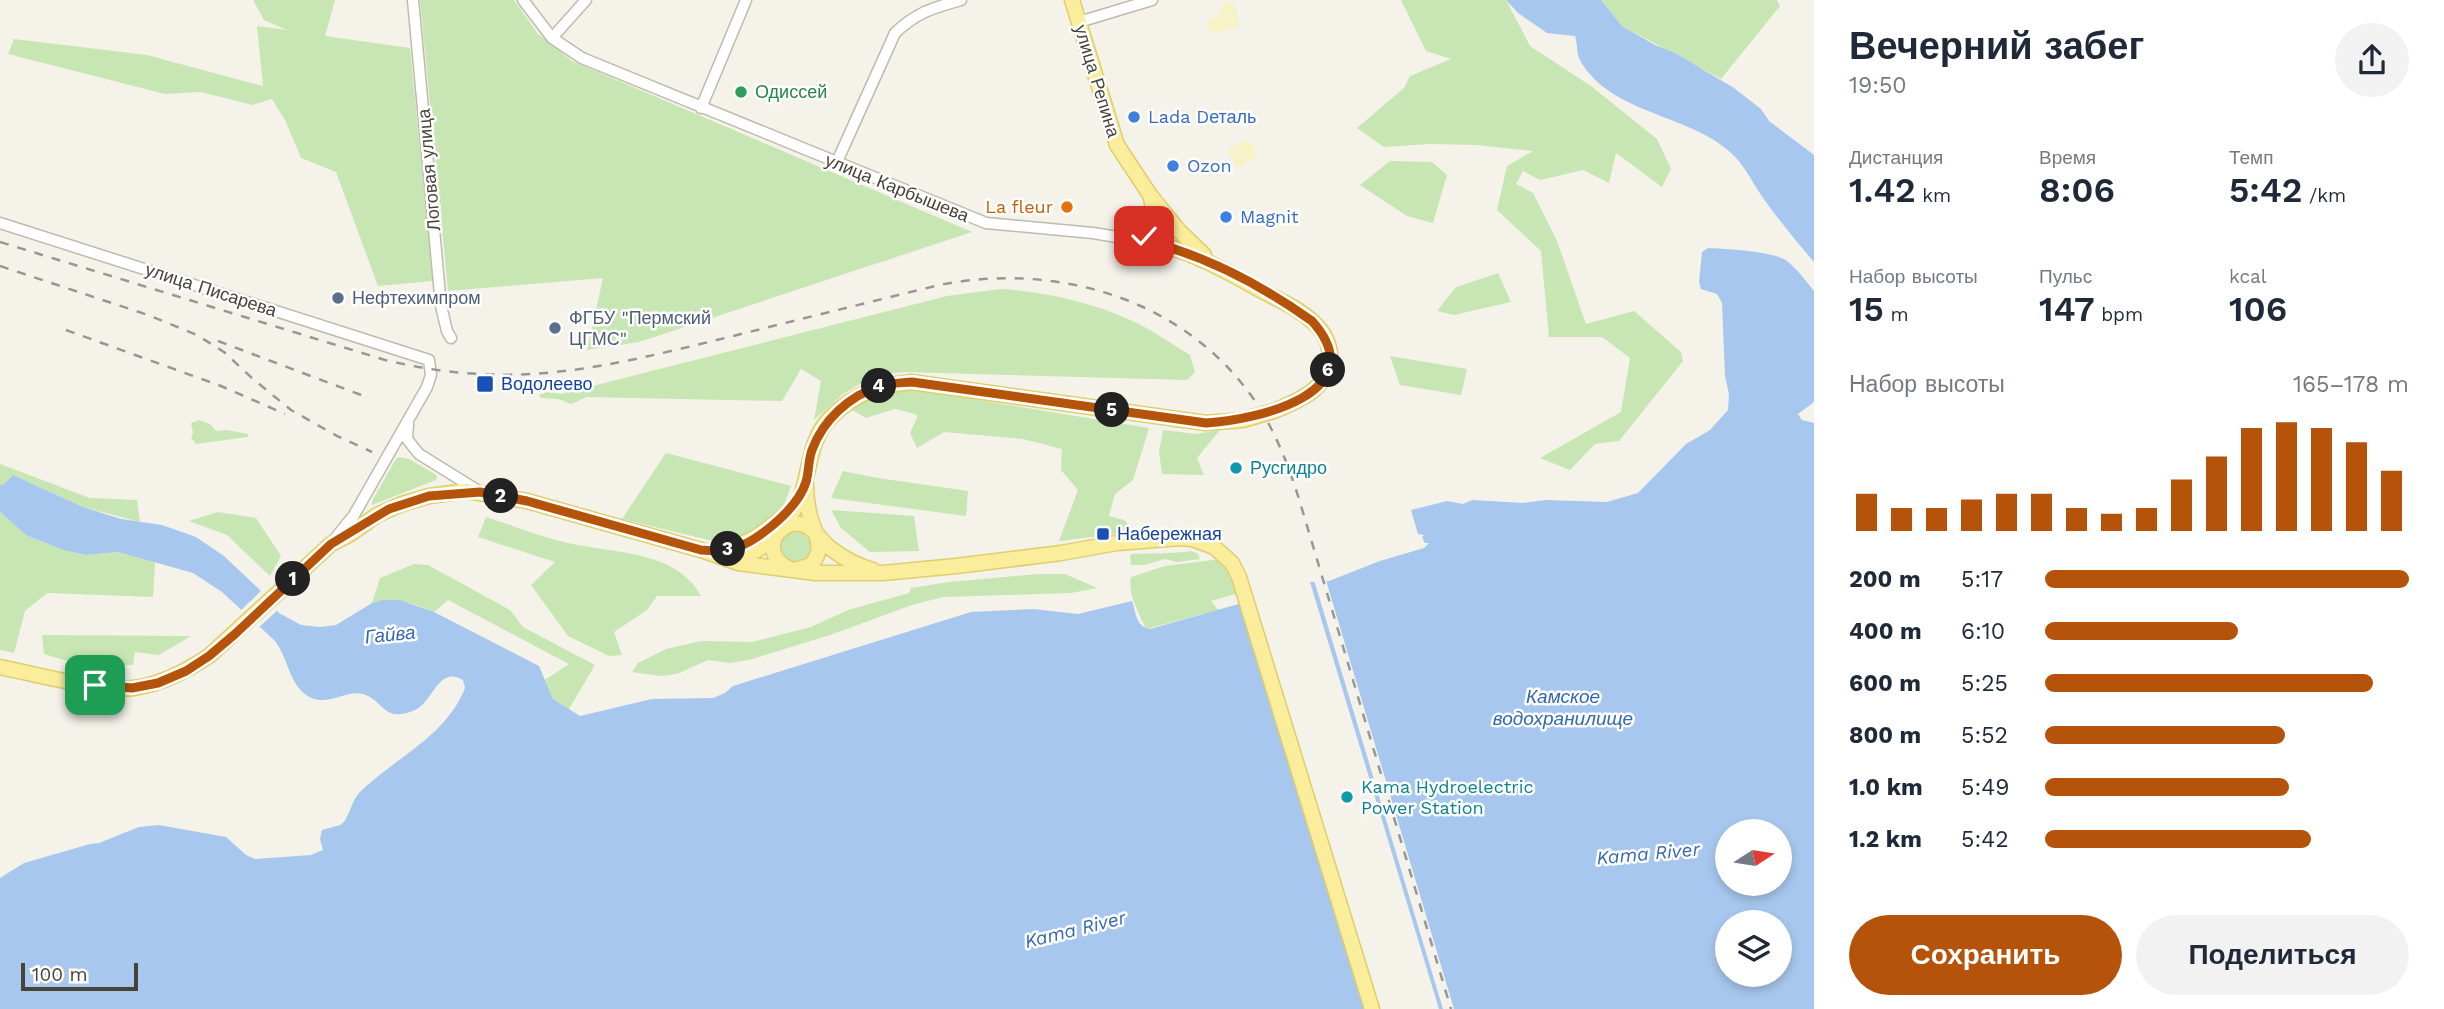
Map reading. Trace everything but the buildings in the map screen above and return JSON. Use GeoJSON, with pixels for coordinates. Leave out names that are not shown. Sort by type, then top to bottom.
{"type":"FeatureCollection","features":[{"type":"Feature","properties":{"kind":"main road","name":"улица Репина"},"geometry":{"type":"LineString","coordinates":[[1072,0],[1117,145],[1150,195],[1179,231],[1212,262]]}},
{"type":"Feature","properties":{"kind":"main road"},"geometry":{"type":"LineString","coordinates":[[1150,195],[1154,208],[1153,223],[1166,246],[1179,231]]}},
{"type":"Feature","properties":{"kind":"main road","name":"улица Карбышева"},"geometry":{"type":"LineString","coordinates":[[778,533],[795,509],[806,484],[812,450],[824,425],[843,406],[881,385],[912,382],[1195,421],[1242,420],[1274,411],[1305,397],[1321,384],[1329,366],[1328,342],[1312,321],[1212,262],[1166,246]]}},
{"type":"Feature","properties":{"kind":"main road"},"geometry":{"type":"LineString","coordinates":[[701,550],[722,551],[740,546],[764,533],[789,508],[806,484]]}},
{"type":"Feature","properties":{"kind":"main road","name":"улица Карбышева"},"geometry":{"type":"LineString","coordinates":[[806,484],[809,514],[818,537]]}},
{"type":"Feature","properties":{"kind":"main road"},"geometry":{"type":"LineString","coordinates":[[0,667],[95,685],[132,688],[158,683],[186,671],[209,656],[331,544],[377,515],[402,504],[440,494],[480,492],[527,501],[738,563],[828,575],[883,573],[1035,556],[1130,541],[1192,539],[1214,547],[1232,563],[1239,576],[1372,1009]]}},
{"type":"Feature","properties":{"kind":"main road"},"geometry":{"type":"LineString","coordinates":[[701,550],[750,553],[765,545],[785,527],[799,524],[812,530],[854,563],[883,573]]}},
{"type":"Feature","properties":{"kind":"main road"},"geometry":{"type":"LineString","coordinates":[[778,533],[773,544],[775,556],[783,566],[795,570],[807,567],[817,558],[818,537]]}},
{"type":"Feature","properties":{"kind":"street","name":"Логовая улица"},"geometry":{"type":"LineString","coordinates":[[413,0],[442,306],[451,338]]}},
{"type":"Feature","properties":{"kind":"street","name":"улица Карбышева"},"geometry":{"type":"LineString","coordinates":[[523,0],[552,38],[582,58],[986,223],[1093,233],[1166,246]]}},
{"type":"Feature","properties":{"kind":"street"},"geometry":{"type":"LineString","coordinates":[[552,38],[586,0]]}},
{"type":"Feature","properties":{"kind":"street"},"geometry":{"type":"LineString","coordinates":[[701,108],[746,0]]}},
{"type":"Feature","properties":{"kind":"street"},"geometry":{"type":"LineString","coordinates":[[836,164],[895,33],[910,18],[923,11],[961,0]]}},
{"type":"Feature","properties":{"kind":"street"},"geometry":{"type":"LineString","coordinates":[[1079,22],[1152,0]]}},
{"type":"Feature","properties":{"kind":"street","name":"улица Писарева"},"geometry":{"type":"LineString","coordinates":[[0,223],[421,356],[430,362],[431,375],[408,422]]}},
{"type":"Feature","properties":{"kind":"street"},"geometry":{"type":"LineString","coordinates":[[1138,239],[1148,232],[1153,223]]}},
{"type":"Feature","properties":{"kind":"street"},"geometry":{"type":"LineString","coordinates":[[408,422],[407,439],[419,454],[480,492]]}},
{"type":"Feature","properties":{"kind":"street"},"geometry":{"type":"LineString","coordinates":[[331,544],[354,515],[408,422]]}},
{"type":"Feature","properties":{"kind":"green space"},"geometry":{"type":"Polygon","coordinates":[[[253,0],[335,0],[325,36],[410,48],[433,281],[378,286],[336,172],[301,158],[285,120],[272,99],[252,105],[201,92],[165,94],[8,54],[14,39],[147,55],[263,86],[257,26],[287,30],[264,20],[253,0]]]}},
{"type":"Feature","properties":{"kind":"green space"},"geometry":{"type":"Polygon","coordinates":[[[420,0],[514,0],[538,34],[572,61],[972,232],[639,342],[587,350],[603,278],[448,291],[420,0]]]}},
{"type":"Feature","properties":{"kind":"green space"},"geometry":{"type":"Polygon","coordinates":[[[1401,0],[1506,0],[1530,46],[1591,86],[1657,139],[1671,169],[1662,187],[1616,153],[1609,183],[1583,170],[1540,180],[1523,171],[1516,184],[1533,193],[1557,241],[1586,324],[1634,311],[1681,352],[1683,361],[1619,441],[1595,444],[1570,470],[1540,458],[1621,412],[1630,358],[1602,337],[1549,337],[1541,251],[1497,210],[1507,166],[1533,151],[1476,145],[1384,147],[1357,128],[1404,88],[1410,76],[1451,59],[1426,51],[1401,0]]]}},
{"type":"Feature","properties":{"kind":"green space"},"geometry":{"type":"Polygon","coordinates":[[[1601,0],[1777,0],[1780,6],[1721,79],[1622,26],[1601,0]]]}},
{"type":"Feature","properties":{"kind":"green space"},"geometry":{"type":"Polygon","coordinates":[[[1390,161],[1432,162],[1447,175],[1433,223],[1407,216],[1360,185],[1390,161]]]}},
{"type":"Feature","properties":{"kind":"green space"},"geometry":{"type":"Polygon","coordinates":[[[1498,273],[1511,302],[1454,315],[1437,311],[1456,287],[1498,273]]]}},
{"type":"Feature","properties":{"kind":"green space"},"geometry":{"type":"Polygon","coordinates":[[[1000,289],[1065,298],[1128,319],[1190,355],[1195,372],[1187,380],[906,372],[877,374],[843,394],[814,420],[821,381],[801,369],[782,401],[587,397],[571,404],[558,399],[541,398],[539,395],[547,392],[561,394],[947,296],[1000,289]]]}},
{"type":"Feature","properties":{"kind":"green space"},"geometry":{"type":"Polygon","coordinates":[[[1390,356],[1467,369],[1461,395],[1400,385],[1390,356]]]}},
{"type":"Feature","properties":{"kind":"green space"},"geometry":{"type":"Polygon","coordinates":[[[904,388],[1149,428],[1133,480],[1115,494],[1109,516],[1124,520],[1135,532],[1059,541],[1078,490],[1061,470],[1062,449],[1023,439],[944,432],[917,448],[910,433],[918,415],[895,409],[866,418],[850,409],[878,394],[904,388]]]}},
{"type":"Feature","properties":{"kind":"green space"},"geometry":{"type":"Polygon","coordinates":[[[199,420],[210,424],[216,431],[227,430],[248,434],[248,437],[196,444],[191,438],[191,423],[199,420]]]}},
{"type":"Feature","properties":{"kind":"green space"},"geometry":{"type":"Polygon","coordinates":[[[1163,430],[1196,434],[1220,430],[1197,458],[1204,475],[1162,474],[1159,452],[1163,430]]]}},
{"type":"Feature","properties":{"kind":"green space"},"geometry":{"type":"Polygon","coordinates":[[[666,453],[791,486],[782,510],[768,526],[748,538],[725,544],[622,519],[666,453]]]}},
{"type":"Feature","properties":{"kind":"green space"},"geometry":{"type":"Polygon","coordinates":[[[399,457],[409,459],[433,473],[437,476],[436,480],[372,505],[372,501],[399,457]]]}},
{"type":"Feature","properties":{"kind":"green space"},"geometry":{"type":"Polygon","coordinates":[[[0,464],[90,498],[137,500],[140,522],[83,507],[13,475],[3,485],[0,484],[0,464]]]}},
{"type":"Feature","properties":{"kind":"green space"},"geometry":{"type":"Polygon","coordinates":[[[843,471],[968,491],[966,516],[831,498],[843,471]]]}},
{"type":"Feature","properties":{"kind":"green space"},"geometry":{"type":"Polygon","coordinates":[[[831,510],[914,516],[919,551],[870,552],[841,528],[831,510]]]}},
{"type":"Feature","properties":{"kind":"green space"},"geometry":{"type":"Polygon","coordinates":[[[0,512],[26,535],[63,550],[86,555],[118,552],[155,562],[153,597],[47,593],[25,611],[14,653],[0,650],[0,512]]]}},
{"type":"Feature","properties":{"kind":"green space"},"geometry":{"type":"Polygon","coordinates":[[[218,512],[256,518],[281,556],[270,576],[227,535],[189,521],[218,512]]]}},
{"type":"Feature","properties":{"kind":"green space"},"geometry":{"type":"Polygon","coordinates":[[[486,517],[554,540],[658,561],[689,580],[701,596],[657,596],[647,610],[614,632],[622,655],[609,656],[568,636],[531,585],[555,562],[478,537],[486,517]]]}},
{"type":"Feature","properties":{"kind":"green space"},"geometry":{"type":"Polygon","coordinates":[[[796,532],[807,537],[812,548],[807,559],[796,564],[785,559],[780,548],[785,537],[796,532]]]}},
{"type":"Feature","properties":{"kind":"green space"},"geometry":{"type":"Polygon","coordinates":[[[1191,551],[1198,554],[1200,559],[1177,562],[1165,559],[1144,565],[1131,565],[1132,554],[1191,551]]]}},
{"type":"Feature","properties":{"kind":"green space"},"geometry":{"type":"Polygon","coordinates":[[[1221,559],[1239,593],[1211,601],[1218,610],[1146,629],[1132,597],[1131,577],[1165,566],[1221,559]]]}},
{"type":"Feature","properties":{"kind":"green space"},"geometry":{"type":"Polygon","coordinates":[[[414,564],[428,565],[510,610],[523,627],[595,665],[569,709],[553,699],[545,680],[569,664],[448,600],[434,612],[403,602],[388,600],[372,603],[380,578],[414,564]]]}},
{"type":"Feature","properties":{"kind":"green space"},"geometry":{"type":"Polygon","coordinates":[[[1039,574],[1065,574],[1097,588],[1071,593],[943,597],[749,660],[730,663],[708,660],[677,674],[660,676],[632,672],[638,663],[666,649],[701,641],[752,642],[811,627],[848,610],[909,593],[911,588],[1039,574]]]}},
{"type":"Feature","properties":{"kind":"green space"},"geometry":{"type":"Polygon","coordinates":[[[42,635],[191,636],[159,655],[135,652],[133,665],[77,664],[44,654],[42,635]]]}},
{"type":"Feature","properties":{"kind":"sand"},"geometry":{"type":"Polygon","coordinates":[[[1234,3],[1240,26],[1211,34],[1207,22],[1221,13],[1222,4],[1234,3]]]}},
{"type":"Feature","properties":{"kind":"sand"},"geometry":{"type":"Polygon","coordinates":[[[1245,140],[1253,145],[1257,156],[1237,168],[1228,151],[1245,140]]]}},
{"type":"Feature","properties":{"kind":"water"},"geometry":{"type":"Polygon","coordinates":[[[1506,0],[1601,0],[1622,26],[1734,88],[1761,109],[1769,121],[1814,155],[1814,262],[1773,212],[1730,152],[1693,129],[1611,93],[1581,62],[1575,36],[1547,33],[1518,13],[1506,0]]]}},
{"type":"Feature","properties":{"kind":"water","name":"Камское водохранилище"},"geometry":{"type":"Polygon","coordinates":[[[1708,248],[1726,249],[1761,253],[1787,261],[1814,291],[1814,402],[1798,414],[1802,420],[1814,423],[1814,1009],[1439,1009],[1310,582],[1329,581],[1380,561],[1424,548],[1429,543],[1425,543],[1422,537],[1424,535],[1418,534],[1411,510],[1447,501],[1463,504],[1472,500],[1523,503],[1546,500],[1607,502],[1638,493],[1686,444],[1710,430],[1728,410],[1722,303],[1717,294],[1701,289],[1699,282],[1702,252],[1708,248]]]}},
{"type":"Feature","properties":{"kind":"water"},"geometry":{"type":"Polygon","coordinates":[[[13,475],[83,507],[121,519],[162,525],[196,537],[224,556],[259,589],[279,613],[301,625],[336,625],[372,603],[383,600],[400,600],[434,612],[539,666],[553,699],[580,716],[652,699],[713,698],[733,686],[971,612],[1033,609],[1078,614],[1132,601],[1139,622],[1150,629],[1242,603],[1365,1009],[0,1009],[0,878],[24,863],[99,843],[139,827],[159,825],[226,837],[246,855],[255,859],[311,855],[323,850],[320,839],[322,830],[344,822],[359,793],[432,734],[456,705],[465,688],[463,680],[448,677],[421,706],[404,714],[390,713],[363,694],[349,694],[328,700],[313,699],[295,683],[274,640],[222,592],[193,573],[118,552],[86,555],[63,550],[26,535],[0,512],[0,484],[3,485],[13,475]]]}},
{"type":"Feature","properties":{"kind":"pier"},"geometry":{"type":"Polygon","coordinates":[[[1325,577],[1454,1009],[1443,1009],[1314,580],[1325,577]]]}},
{"type":"Feature","properties":{"kind":"pier"},"geometry":{"type":"Polygon","coordinates":[[[263,589],[280,608],[256,630],[239,612],[263,589]]]}},
{"type":"Feature","properties":{"kind":"railway"},"geometry":{"type":"LineString","coordinates":[[0,242],[385,360],[476,374],[517,375],[599,366],[935,286],[981,279],[1027,279],[1072,284],[1116,296],[1158,314],[1196,339],[1230,370],[1259,407],[1282,452],[1299,499],[1451,1009]]}},
{"type":"Feature","properties":{"kind":"railway"},"geometry":{"type":"LineString","coordinates":[[0,266],[148,315],[197,335],[224,352],[291,410],[372,452]]}},
{"type":"Feature","properties":{"kind":"railway"},"geometry":{"type":"LineString","coordinates":[[66,330],[221,386],[285,414]]}},
{"type":"Feature","properties":{"kind":"railway"},"geometry":{"type":"LineString","coordinates":[[218,341],[369,398]]}},
{"type":"Feature","properties":{"kind":"place","name":"Одиссей"},"geometry":{"type":"Point","coordinates":[741,92]}},
{"type":"Feature","properties":{"kind":"place","name":"Lada Dеталь"},"geometry":{"type":"Point","coordinates":[1134,117]}},
{"type":"Feature","properties":{"kind":"place","name":"Ozon"},"geometry":{"type":"Point","coordinates":[1173,166]}},
{"type":"Feature","properties":{"kind":"place","name":"La fleur"},"geometry":{"type":"Point","coordinates":[1067,207]}},
{"type":"Feature","properties":{"kind":"place","name":"Magnit"},"geometry":{"type":"Point","coordinates":[1226,217]}},
{"type":"Feature","properties":{"kind":"place","name":"Нефтехимпром"},"geometry":{"type":"Point","coordinates":[338,298]}},
{"type":"Feature","properties":{"kind":"place","name":"ФГБУ \"Пермский ЦГМС\""},"geometry":{"type":"Point","coordinates":[555,328]}},
{"type":"Feature","properties":{"kind":"place","name":"Водолеево"},"geometry":{"type":"Point","coordinates":[485,384]}},
{"type":"Feature","properties":{"kind":"place","name":"Русгидро"},"geometry":{"type":"Point","coordinates":[1236,468]}},
{"type":"Feature","properties":{"kind":"place","name":"Набережная"},"geometry":{"type":"Point","coordinates":[1103,534]}},
{"type":"Feature","properties":{"kind":"place","name":"Kama Hydroelectric Power Station"},"geometry":{"type":"Point","coordinates":[1347,797]}},
{"type":"Feature","properties":{"kind":"route"},"geometry":{"type":"LineString","coordinates":[[95,685],[132,688],[158,683],[186,671],[235,634],[331,544],[389,509],[429,496],[480,492],[527,501],[701,550],[722,551],[740,546],[769,529],[794,502],[806,484],[809,459],[824,425],[843,406],[881,385],[912,382],[1206,423],[1242,420],[1274,411],[1305,397],[1321,384],[1329,366],[1328,342],[1312,321],[1212,262],[1138,239],[1144,236]]}},
{"type":"Feature","properties":{"kind":"water label","name":"Гайва"},"geometry":{"type":"Point","coordinates":[390,634]}},
{"type":"Feature","properties":{"kind":"water label","name":"Kama River"},"geometry":{"type":"Point","coordinates":[1648,853]}},
{"type":"Feature","properties":{"kind":"water label","name":"Kama River"},"geometry":{"type":"Point","coordinates":[1075,929]}}]}
